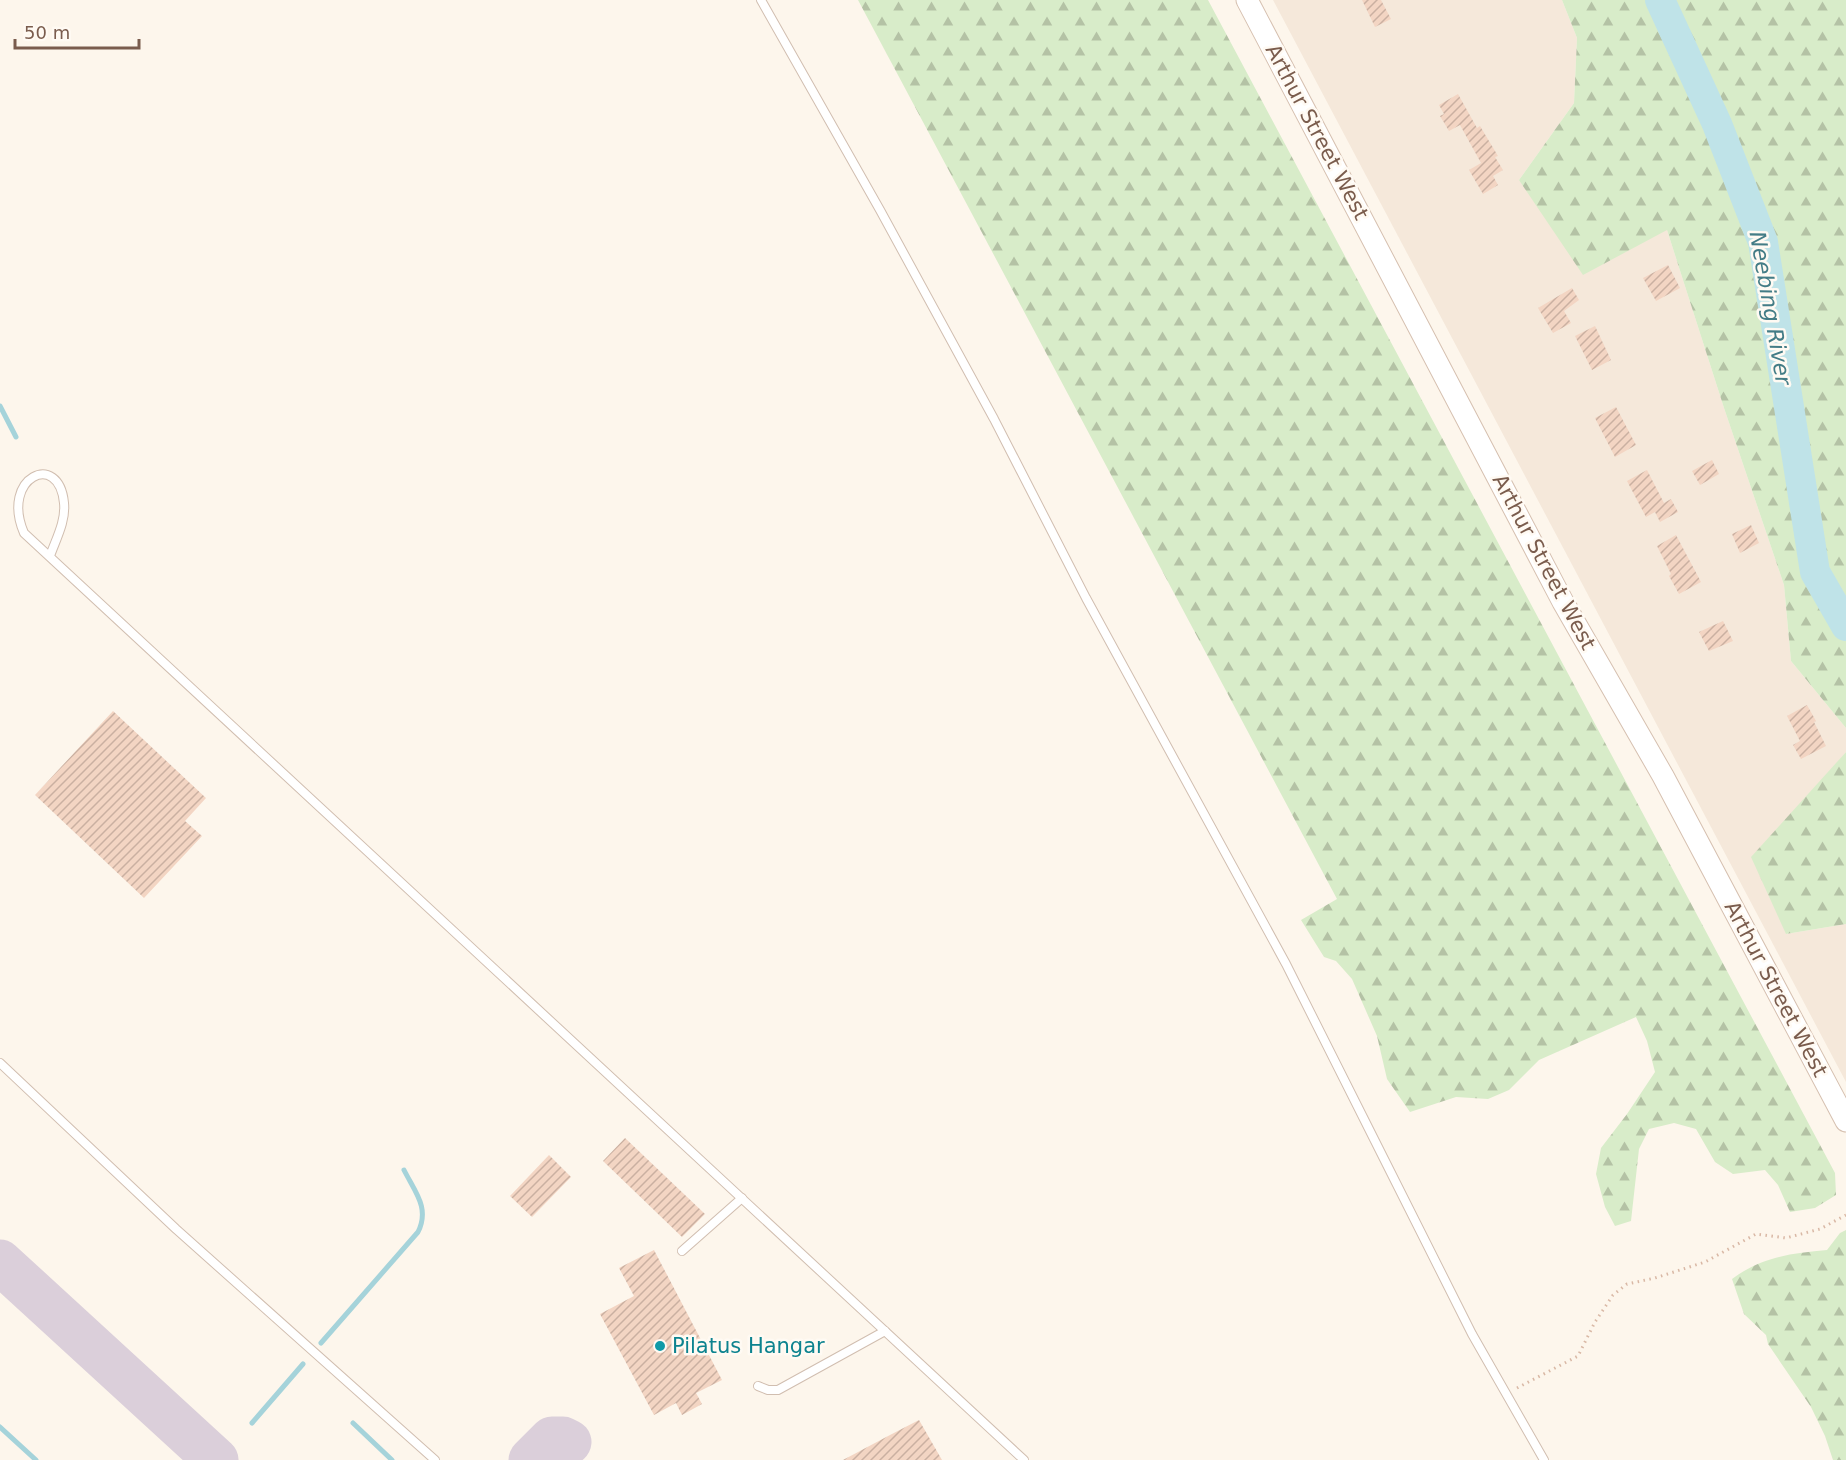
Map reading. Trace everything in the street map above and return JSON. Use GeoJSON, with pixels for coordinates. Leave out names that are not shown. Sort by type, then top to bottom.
{"type":"FeatureCollection","features":[{"type":"Feature","properties":{"kind":"main road","name":"Arthur Street West"},"geometry":{"type":"LineString","coordinates":[[1247,0],[1563,602],[1668,786],[1846,1121]]}},
{"type":"Feature","properties":{"kind":"lane"},"geometry":{"type":"LineString","coordinates":[[761,0],[880,210],[1086,598],[1286,964],[1472,1334],[1544,1460]]}},
{"type":"Feature","properties":{"kind":"lane"},"geometry":{"type":"LineString","coordinates":[[13,484],[29,474],[44,475],[50,478],[62,492],[64,502],[62,524],[50,556]]}},
{"type":"Feature","properties":{"kind":"lane"},"geometry":{"type":"LineString","coordinates":[[9,514],[16,524],[50,556],[1024,1460]]}},
{"type":"Feature","properties":{"kind":"lane"},"geometry":{"type":"LineString","coordinates":[[0,1063],[176,1229],[435,1460]]}},
{"type":"Feature","properties":{"kind":"lane"},"geometry":{"type":"LineString","coordinates":[[682,1251],[742,1198]]}},
{"type":"Feature","properties":{"kind":"lane"},"geometry":{"type":"LineString","coordinates":[[758,1386],[768,1390],[778,1390],[885,1331]]}},
{"type":"Feature","properties":{"kind":"path"},"geometry":{"type":"LineString","coordinates":[[1507,1395],[1531,1379],[1578,1356],[1612,1295],[1628,1284],[1705,1262],[1756,1233],[1786,1238],[1820,1229],[1846,1215]]}},
{"type":"Feature","properties":{"kind":"shaded area"},"geometry":{"type":"Polygon","coordinates":[[[1273,0],[1562,0],[1577,38],[1574,103],[1519,180],[1667,230],[1784,585],[1791,661],[1846,728],[1846,752],[1833,768],[1786,934],[1846,924],[1846,1082],[1273,0]]]}},
{"type":"Feature","properties":{"kind":"green space"},"geometry":{"type":"Polygon","coordinates":[[[858,0],[1208,0],[1835,1173],[1836,1195],[1815,1208],[1790,1212],[1778,1185],[1765,1170],[1733,1174],[1715,1162],[1696,1129],[1674,1123],[1649,1129],[1639,1149],[1631,1221],[1615,1226],[1605,1207],[1596,1174],[1601,1148],[1655,1072],[1647,1041],[1636,1017],[1539,1060],[1509,1090],[1488,1099],[1456,1097],[1410,1112],[1387,1079],[1377,1036],[1352,979],[1336,961],[1324,957],[1301,920],[1337,899],[858,0]]]}},
{"type":"Feature","properties":{"kind":"green space"},"geometry":{"type":"Polygon","coordinates":[[[1562,0],[1846,0],[1846,728],[1791,661],[1784,585],[1667,230],[1583,275],[1519,180],[1574,103],[1577,38],[1562,0]]]}},
{"type":"Feature","properties":{"kind":"green space"},"geometry":{"type":"Polygon","coordinates":[[[1846,752],[1846,924],[1786,934],[1751,857],[1846,752]]]}},
{"type":"Feature","properties":{"kind":"green space"},"geometry":{"type":"Polygon","coordinates":[[[1846,1230],[1846,1460],[1833,1460],[1825,1436],[1811,1407],[1768,1344],[1766,1335],[1744,1314],[1732,1279],[1754,1266],[1777,1257],[1827,1250],[1840,1233],[1846,1230]]]}},
{"type":"Feature","properties":{"kind":"building"},"geometry":{"type":"Polygon","coordinates":[[[1362,0],[1381,0],[1391,19],[1375,27],[1362,0]]]}},
{"type":"Feature","properties":{"kind":"building"},"geometry":{"type":"Polygon","coordinates":[[[1458,94],[1477,128],[1480,126],[1498,156],[1495,157],[1503,170],[1493,176],[1498,185],[1483,194],[1469,170],[1481,163],[1460,125],[1449,131],[1440,116],[1444,114],[1439,105],[1458,94]]]}},
{"type":"Feature","properties":{"kind":"building"},"geometry":{"type":"Polygon","coordinates":[[[1668,265],[1680,288],[1656,301],[1643,278],[1668,265]]]}},
{"type":"Feature","properties":{"kind":"building"},"geometry":{"type":"Polygon","coordinates":[[[1572,288],[1579,300],[1564,311],[1571,323],[1553,333],[1538,308],[1572,288]]]}},
{"type":"Feature","properties":{"kind":"building"},"geometry":{"type":"Polygon","coordinates":[[[1595,326],[1611,360],[1592,370],[1575,336],[1595,326]]]}},
{"type":"Feature","properties":{"kind":"building"},"geometry":{"type":"Polygon","coordinates":[[[1616,407],[1636,445],[1615,457],[1595,418],[1616,407]]]}},
{"type":"Feature","properties":{"kind":"building"},"geometry":{"type":"Polygon","coordinates":[[[1712,460],[1719,474],[1700,485],[1692,471],[1712,460]]]}},
{"type":"Feature","properties":{"kind":"building"},"geometry":{"type":"Polygon","coordinates":[[[1647,470],[1664,503],[1671,499],[1678,512],[1660,522],[1655,512],[1646,517],[1627,481],[1647,470]]]}},
{"type":"Feature","properties":{"kind":"building"},"geometry":{"type":"Polygon","coordinates":[[[1751,525],[1759,543],[1740,553],[1732,534],[1751,525]]]}},
{"type":"Feature","properties":{"kind":"building"},"geometry":{"type":"Polygon","coordinates":[[[1676,535],[1701,582],[1679,594],[1657,546],[1676,535]]]}},
{"type":"Feature","properties":{"kind":"building"},"geometry":{"type":"Polygon","coordinates":[[[1723,621],[1733,641],[1709,651],[1699,632],[1723,621]]]}},
{"type":"Feature","properties":{"kind":"building"},"geometry":{"type":"Polygon","coordinates":[[[1807,705],[1826,746],[1801,759],[1793,745],[1800,741],[1787,716],[1807,705]]]}},
{"type":"Feature","properties":{"kind":"building"},"geometry":{"type":"Polygon","coordinates":[[[113,711],[206,798],[185,821],[202,836],[144,898],[35,795],[113,711]]]}},
{"type":"Feature","properties":{"kind":"building"},"geometry":{"type":"Polygon","coordinates":[[[625,1138],[705,1214],[682,1237],[603,1161],[625,1138]]]}},
{"type":"Feature","properties":{"kind":"building"},"geometry":{"type":"Polygon","coordinates":[[[549,1155],[571,1177],[532,1217],[510,1196],[549,1155]]]}},
{"type":"Feature","properties":{"kind":"building","name":"Pilatus Hangar"},"geometry":{"type":"Polygon","coordinates":[[[654,1250],[722,1380],[696,1393],[702,1404],[682,1415],[676,1403],[654,1415],[600,1314],[634,1296],[619,1268],[654,1250]]]}},
{"type":"Feature","properties":{"kind":"building"},"geometry":{"type":"Polygon","coordinates":[[[919,1420],[942,1460],[843,1460],[890,1435],[919,1420]]]}},
{"type":"Feature","properties":{"kind":"waterway","name":"Neebing River"},"geometry":{"type":"LineString","coordinates":[[1660,0],[1717,124],[1763,242],[1815,572],[1846,626]]}},
{"type":"Feature","properties":{"kind":"waterway"},"geometry":{"type":"LineString","coordinates":[[0,406],[16,437]]}},
{"type":"Feature","properties":{"kind":"waterway"},"geometry":{"type":"LineString","coordinates":[[321,1343],[418,1232],[422,1208],[404,1170]]}},
{"type":"Feature","properties":{"kind":"waterway"},"geometry":{"type":"LineString","coordinates":[[252,1423],[303,1364]]}},
{"type":"Feature","properties":{"kind":"waterway"},"geometry":{"type":"LineString","coordinates":[[353,1423],[392,1460]]}},
{"type":"Feature","properties":{"kind":"waterway"},"geometry":{"type":"LineString","coordinates":[[0,1427],[36,1460]]}},
{"type":"Feature","properties":{"kind":"taxiway"},"geometry":{"type":"LineString","coordinates":[[0,1262],[216,1460]]}},
{"type":"Feature","properties":{"kind":"taxiway"},"geometry":{"type":"LineString","coordinates":[[531,1460],[552,1439],[563,1439],[569,1442]]}},
{"type":"Feature","properties":{"kind":"place","name":"Pilatus Hangar"},"geometry":{"type":"Point","coordinates":[660,1346]}}]}
